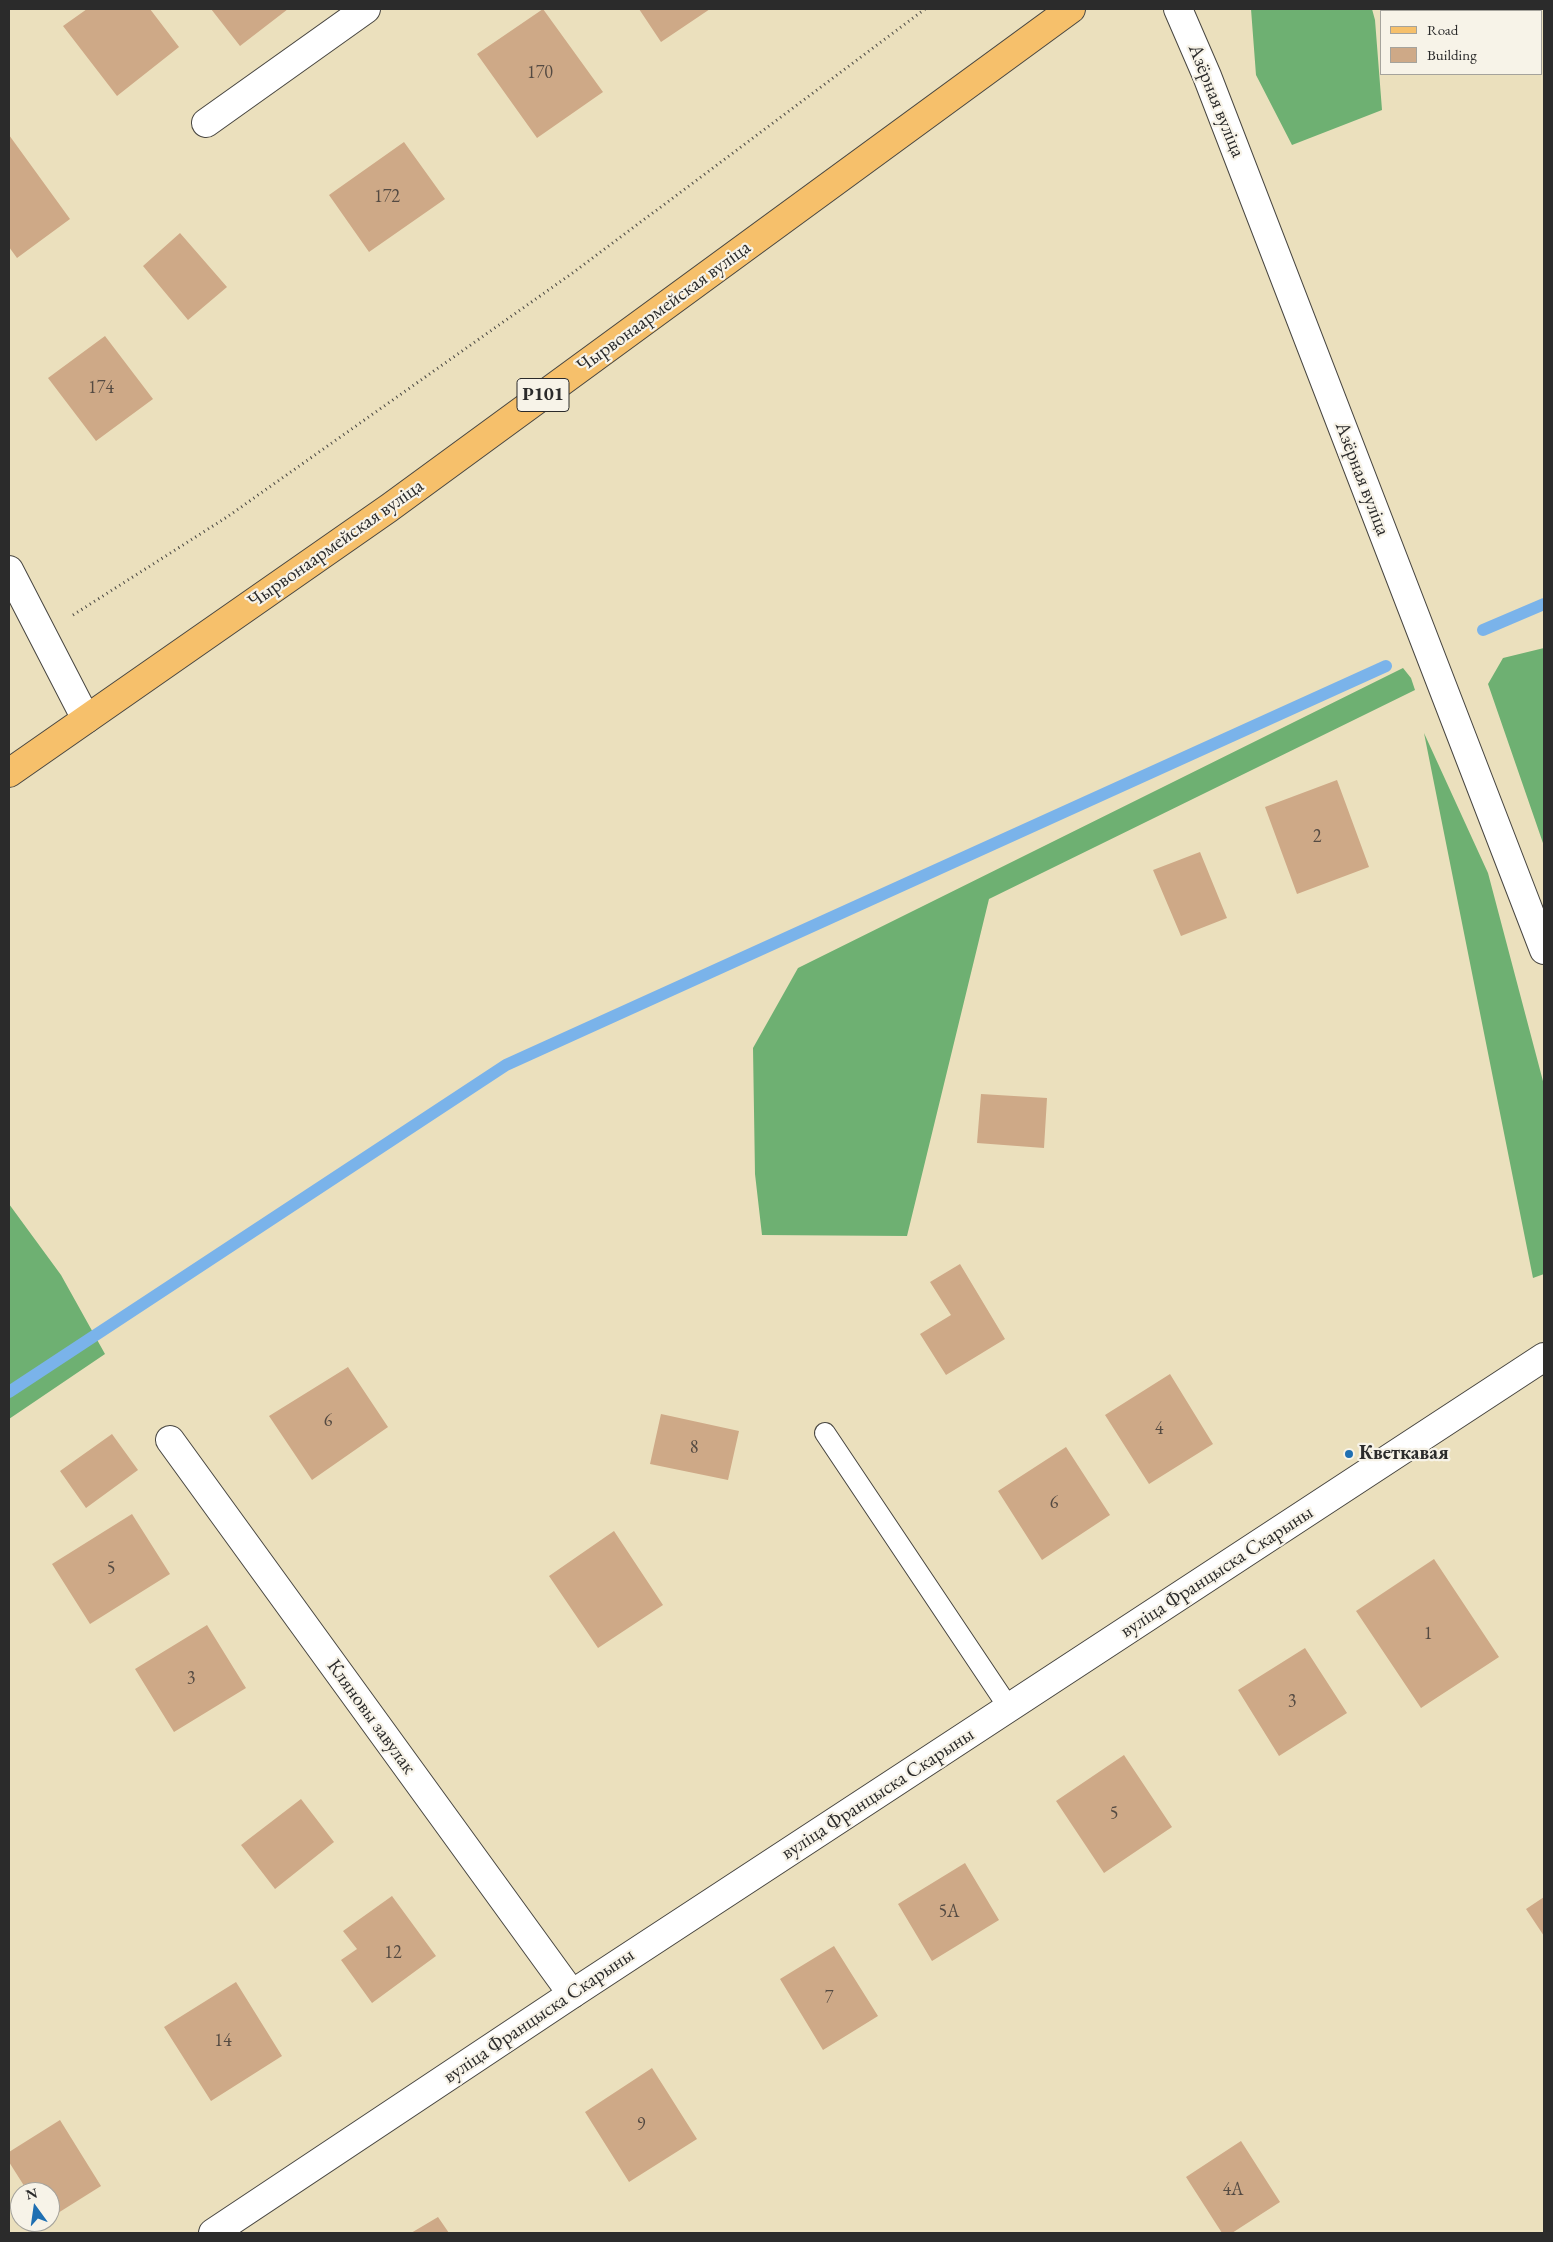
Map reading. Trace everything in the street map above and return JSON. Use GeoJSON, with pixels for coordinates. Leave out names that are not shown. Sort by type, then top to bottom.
{"type":"FeatureCollection","features":[{"type":"Feature","properties":{"kind":"main road","name":"Чырвонаармейская вуліца"},"geometry":{"type":"LineString","coordinates":[[9,773],[389,508],[1071,9]]}},
{"type":"Feature","properties":{"kind":"street"},"geometry":{"type":"LineString","coordinates":[[206,123],[366,9]]}},
{"type":"Feature","properties":{"kind":"street","name":"Азёрная вуліца"},"geometry":{"type":"LineString","coordinates":[[1178,9],[1207,76],[1544,950]]}},
{"type":"Feature","properties":{"kind":"street"},"geometry":{"type":"LineString","coordinates":[[9,570],[41,636],[86,719]]}},
{"type":"Feature","properties":{"kind":"street","name":"вуліца Францыска Скарыны"},"geometry":{"type":"LineString","coordinates":[[213,2233],[572,1994],[1544,1357]]}},
{"type":"Feature","properties":{"kind":"street","name":"Кляновы завулак"},"geometry":{"type":"LineString","coordinates":[[170,1440],[572,1994]]}},
{"type":"Feature","properties":{"kind":"lane"},"geometry":{"type":"LineString","coordinates":[[826,1433],[1008,1708]]}},
{"type":"Feature","properties":{"kind":"path"},"geometry":{"type":"LineString","coordinates":[[41,636],[227,517],[566,278],[925,9]]}},
{"type":"Feature","properties":{"kind":"green space"},"geometry":{"type":"Polygon","coordinates":[[[1251,9],[1372,9],[1375,20],[1382,110],[1292,145],[1256,75],[1251,9]]]}},
{"type":"Feature","properties":{"kind":"green space"},"geometry":{"type":"Polygon","coordinates":[[[1544,648],[1544,846],[1488,684],[1503,658],[1544,648]]]}},
{"type":"Feature","properties":{"kind":"green space"},"geometry":{"type":"Polygon","coordinates":[[[1403,668],[1411,678],[1415,690],[989,899],[907,1236],[762,1235],[755,1174],[753,1048],[798,968],[1403,668]]]}},
{"type":"Feature","properties":{"kind":"green space"},"geometry":{"type":"Polygon","coordinates":[[[1424,733],[1488,873],[1544,1085],[1544,1274],[1533,1278],[1424,733]]]}},
{"type":"Feature","properties":{"kind":"green space"},"geometry":{"type":"Polygon","coordinates":[[[9,1204],[61,1275],[105,1354],[9,1419],[9,1204]]]}},
{"type":"Feature","properties":{"kind":"building"},"geometry":{"type":"Polygon","coordinates":[[[87,9],[150,9],[179,47],[117,96],[63,26],[87,9]]]}},
{"type":"Feature","properties":{"kind":"building"},"geometry":{"type":"Polygon","coordinates":[[[211,9],[288,9],[240,46],[211,9]]]}},
{"type":"Feature","properties":{"kind":"building"},"geometry":{"type":"Polygon","coordinates":[[[543,9],[603,92],[537,138],[477,54],[543,9]]]}},
{"type":"Feature","properties":{"kind":"building"},"geometry":{"type":"Polygon","coordinates":[[[639,9],[710,9],[661,42],[639,9]]]}},
{"type":"Feature","properties":{"kind":"building"},"geometry":{"type":"Polygon","coordinates":[[[9,135],[70,219],[17,258],[9,247],[9,135]]]}},
{"type":"Feature","properties":{"kind":"building"},"geometry":{"type":"Polygon","coordinates":[[[404,142],[445,199],[369,252],[329,195],[404,142]]]}},
{"type":"Feature","properties":{"kind":"building"},"geometry":{"type":"Polygon","coordinates":[[[180,233],[227,287],[188,320],[143,266],[180,233]]]}},
{"type":"Feature","properties":{"kind":"building"},"geometry":{"type":"Polygon","coordinates":[[[105,336],[153,399],[96,441],[48,378],[105,336]]]}},
{"type":"Feature","properties":{"kind":"building"},"geometry":{"type":"Polygon","coordinates":[[[1337,780],[1369,867],[1297,894],[1265,807],[1337,780]]]}},
{"type":"Feature","properties":{"kind":"building"},"geometry":{"type":"Polygon","coordinates":[[[1200,852],[1227,918],[1181,936],[1153,870],[1200,852]]]}},
{"type":"Feature","properties":{"kind":"building"},"geometry":{"type":"Polygon","coordinates":[[[981,1094],[1047,1098],[1044,1148],[977,1143],[981,1094]]]}},
{"type":"Feature","properties":{"kind":"building"},"geometry":{"type":"Polygon","coordinates":[[[960,1264],[1005,1339],[946,1375],[920,1334],[951,1315],[930,1282],[960,1264]]]}},
{"type":"Feature","properties":{"kind":"building"},"geometry":{"type":"Polygon","coordinates":[[[348,1367],[388,1427],[312,1480],[269,1416],[348,1367]]]}},
{"type":"Feature","properties":{"kind":"building"},"geometry":{"type":"Polygon","coordinates":[[[1170,1374],[1213,1444],[1149,1484],[1105,1415],[1170,1374]]]}},
{"type":"Feature","properties":{"kind":"building"},"geometry":{"type":"Polygon","coordinates":[[[661,1414],[739,1431],[728,1480],[650,1464],[661,1414]]]}},
{"type":"Feature","properties":{"kind":"building"},"geometry":{"type":"Polygon","coordinates":[[[112,1434],[138,1470],[86,1508],[60,1471],[112,1434]]]}},
{"type":"Feature","properties":{"kind":"building"},"geometry":{"type":"Polygon","coordinates":[[[1066,1447],[1110,1515],[1042,1560],[998,1491],[1066,1447]]]}},
{"type":"Feature","properties":{"kind":"building"},"geometry":{"type":"Polygon","coordinates":[[[132,1514],[170,1574],[90,1624],[52,1564],[132,1514]]]}},
{"type":"Feature","properties":{"kind":"building"},"geometry":{"type":"Polygon","coordinates":[[[614,1531],[663,1605],[598,1648],[549,1576],[614,1531]]]}},
{"type":"Feature","properties":{"kind":"building"},"geometry":{"type":"Polygon","coordinates":[[[1434,1559],[1499,1657],[1421,1708],[1356,1611],[1434,1559]]]}},
{"type":"Feature","properties":{"kind":"building"},"geometry":{"type":"Polygon","coordinates":[[[207,1625],[246,1688],[174,1732],[135,1669],[207,1625]]]}},
{"type":"Feature","properties":{"kind":"building"},"geometry":{"type":"Polygon","coordinates":[[[1305,1648],[1347,1713],[1279,1756],[1238,1690],[1305,1648]]]}},
{"type":"Feature","properties":{"kind":"building"},"geometry":{"type":"Polygon","coordinates":[[[1124,1755],[1172,1827],[1104,1873],[1056,1801],[1124,1755]]]}},
{"type":"Feature","properties":{"kind":"building"},"geometry":{"type":"Polygon","coordinates":[[[301,1799],[334,1842],[275,1889],[241,1845],[301,1799]]]}},
{"type":"Feature","properties":{"kind":"building"},"geometry":{"type":"Polygon","coordinates":[[[965,1863],[999,1920],[932,1961],[898,1904],[965,1863]]]}},
{"type":"Feature","properties":{"kind":"building"},"geometry":{"type":"Polygon","coordinates":[[[392,1896],[436,1956],[372,2003],[341,1960],[357,1949],[343,1931],[392,1896]]]}},
{"type":"Feature","properties":{"kind":"building"},"geometry":{"type":"Polygon","coordinates":[[[1544,1897],[1544,1936],[1526,1909],[1544,1897]]]}},
{"type":"Feature","properties":{"kind":"building"},"geometry":{"type":"Polygon","coordinates":[[[834,1946],[878,2016],[823,2050],[780,1979],[834,1946]]]}},
{"type":"Feature","properties":{"kind":"building"},"geometry":{"type":"Polygon","coordinates":[[[236,1982],[282,2056],[211,2101],[164,2027],[236,1982]]]}},
{"type":"Feature","properties":{"kind":"building"},"geometry":{"type":"Polygon","coordinates":[[[652,2068],[697,2139],[629,2182],[585,2112],[652,2068]]]}},
{"type":"Feature","properties":{"kind":"building"},"geometry":{"type":"Polygon","coordinates":[[[60,2120],[101,2186],[60,2212],[60,2182],[22,2182],[9,2162],[9,2152],[60,2120]]]}},
{"type":"Feature","properties":{"kind":"building"},"geometry":{"type":"Polygon","coordinates":[[[1241,2141],[1280,2202],[1232,2233],[1222,2233],[1186,2177],[1241,2141]]]}},
{"type":"Feature","properties":{"kind":"building"},"geometry":{"type":"Polygon","coordinates":[[[438,2217],[449,2233],[411,2233],[438,2217]]]}},
{"type":"Feature","properties":{"kind":"waterway"},"geometry":{"type":"LineString","coordinates":[[1483,630],[1544,604]]}},
{"type":"Feature","properties":{"kind":"waterway"},"geometry":{"type":"LineString","coordinates":[[9,1392],[506,1065],[1386,666]]}},
{"type":"Feature","properties":{"kind":"place","name":"Кветкавая"},"geometry":{"type":"Point","coordinates":[1349,1454]}}]}
